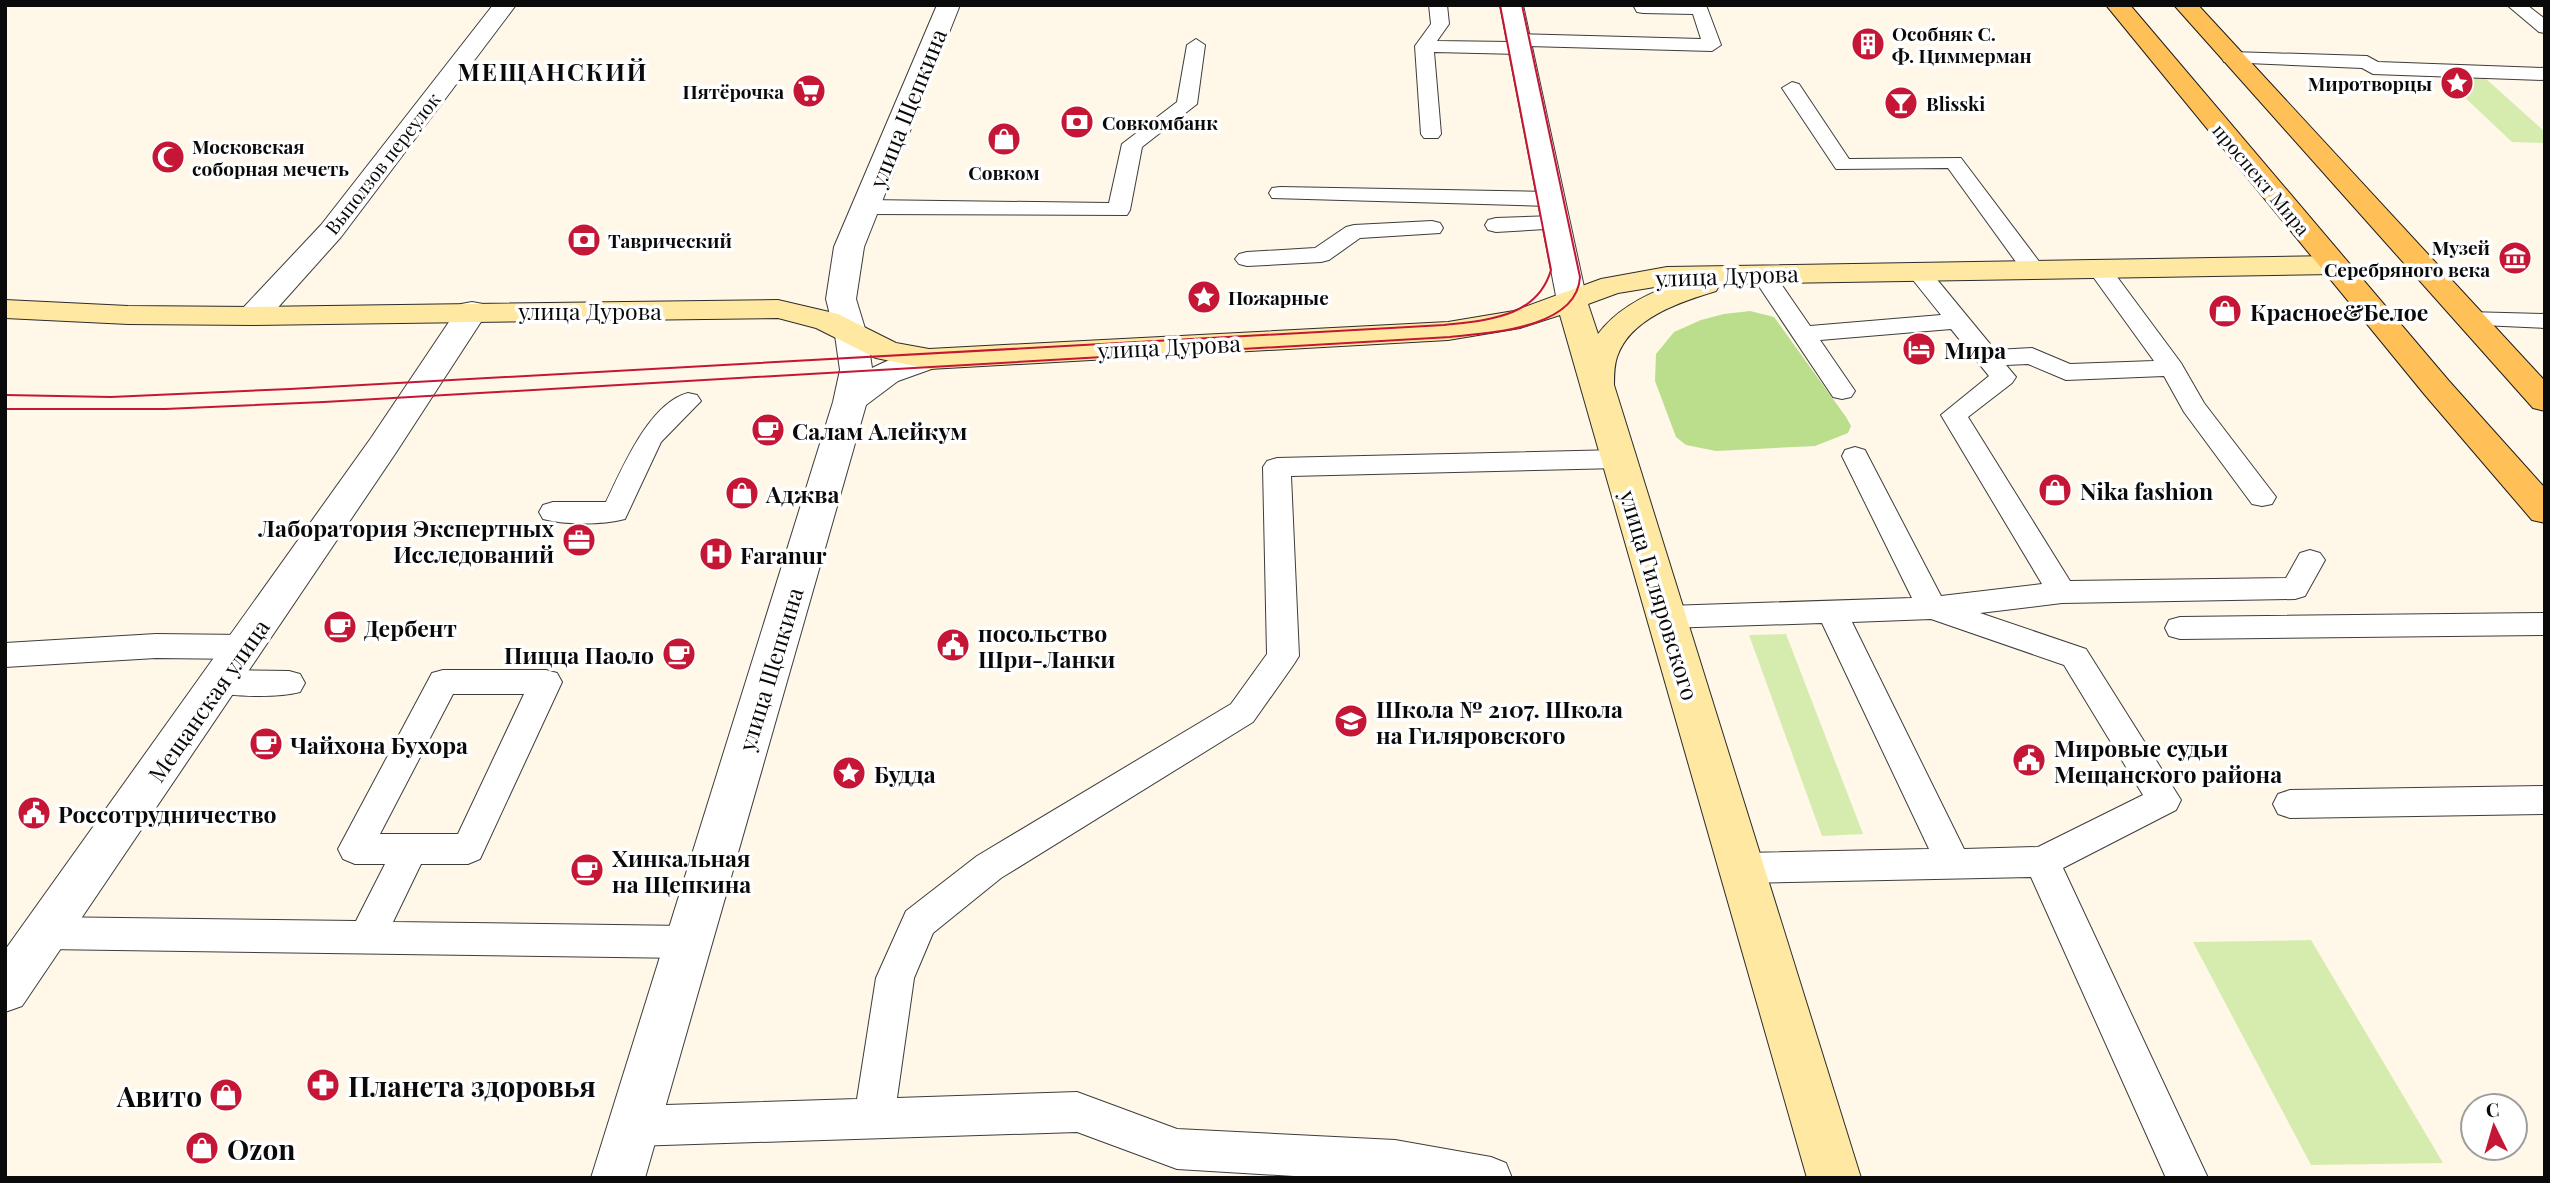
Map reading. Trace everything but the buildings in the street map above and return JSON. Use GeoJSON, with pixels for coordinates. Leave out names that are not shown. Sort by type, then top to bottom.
{"type":"FeatureCollection","features":[{"type":"Feature","properties":{"kind":"main road","name":"проспект Мира"},"geometry":{"type":"LineString","coordinates":[[2117,5],[2333,265],[2545,511]]}},
{"type":"Feature","properties":{"kind":"main road"},"geometry":{"type":"LineString","coordinates":[[2185,5],[2545,401]]}},
{"type":"Feature","properties":{"kind":"main road","name":"улица Дурова"},"geometry":{"type":"LineString","coordinates":[[5,309],[128,315],[253,316],[778,309],[827,321],[887,351],[929,359],[1448,331],[1520,319],[1636,279],[1667,276],[2333,265]]}},
{"type":"Feature","properties":{"kind":"main road"},"geometry":{"type":"LineString","coordinates":[[1597,385],[1600,357],[1614,333],[1639,313],[1679,292],[1762,273]]}},
{"type":"Feature","properties":{"kind":"main road","name":"улица Гиляровского"},"geometry":{"type":"LineString","coordinates":[[1572,301],[1834,1178]]}},
{"type":"Feature","properties":{"kind":"street","name":"Выползов переулок"},"geometry":{"type":"LineString","coordinates":[[253,316],[331,231],[505,5]]}},
{"type":"Feature","properties":{"kind":"street","name":"улица Щепкина"},"geometry":{"type":"LineString","coordinates":[[618,1178],[686,942],[811,539],[852,389],[851,335],[841,299],[843,272],[866,206],[949,5]]}},
{"type":"Feature","properties":{"kind":"street","name":"улица Гиляровского"},"geometry":{"type":"LineString","coordinates":[[1511,5],[1572,301]]}},
{"type":"Feature","properties":{"kind":"street","name":"Мещанская улица"},"geometry":{"type":"LineString","coordinates":[[5,990],[408,409],[472,311]]}},
{"type":"Feature","properties":{"kind":"street"},"geometry":{"type":"LineString","coordinates":[[852,389],[902,366],[929,359]]}},
{"type":"Feature","properties":{"kind":"lane"},"geometry":{"type":"LineString","coordinates":[[1431,134],[1424,46],[1440,24],[1438,5]]}},
{"type":"Feature","properties":{"kind":"lane"},"geometry":{"type":"LineString","coordinates":[[1424,46],[1712,45],[1700,9],[1643,8],[1642,5]]}},
{"type":"Feature","properties":{"kind":"lane"},"geometry":{"type":"LineString","coordinates":[[2516,5],[2545,28]]}},
{"type":"Feature","properties":{"kind":"lane"},"geometry":{"type":"LineString","coordinates":[[866,206],[1119,210],[1132,144],[1187,104],[1196,45]]}},
{"type":"Feature","properties":{"kind":"lane"},"geometry":{"type":"LineString","coordinates":[[2231,58],[2367,62],[2373,68],[2545,74]]}},
{"type":"Feature","properties":{"kind":"lane"},"geometry":{"type":"LineString","coordinates":[[1792,88],[1843,165],[1954,162],[2032,268]]}},
{"type":"Feature","properties":{"kind":"lane"},"geometry":{"type":"LineString","coordinates":[[1280,193],[1552,211]]}},
{"type":"Feature","properties":{"kind":"lane"},"geometry":{"type":"LineString","coordinates":[[1496,225],[1552,211]]}},
{"type":"Feature","properties":{"kind":"lane"},"geometry":{"type":"LineString","coordinates":[[1247,259],[1321,255],[1354,232],[1432,228]]}},
{"type":"Feature","properties":{"kind":"lane"},"geometry":{"type":"LineString","coordinates":[[2098,267],[2172,368],[2193,406],[2262,497]]}},
{"type":"Feature","properties":{"kind":"lane"},"geometry":{"type":"LineString","coordinates":[[1917,270],[2003,377],[1954,415],[2062,592]]}},
{"type":"Feature","properties":{"kind":"lane"},"geometry":{"type":"LineString","coordinates":[[1762,273],[1842,391]]}},
{"type":"Feature","properties":{"kind":"lane"},"geometry":{"type":"LineString","coordinates":[[2468,319],[2545,321]]}},
{"type":"Feature","properties":{"kind":"lane"},"geometry":{"type":"LineString","coordinates":[[1804,334],[1958,321]]}},
{"type":"Feature","properties":{"kind":"lane"},"geometry":{"type":"LineString","coordinates":[[1988,358],[2032,356],[2066,372],[2172,368]]}},
{"type":"Feature","properties":{"kind":"lane"},"geometry":{"type":"LineString","coordinates":[[553,512],[615,512],[650,438],[688,401]]}},
{"type":"Feature","properties":{"kind":"lane"},"geometry":{"type":"LineString","coordinates":[[1742,868],[2042,862],[2164,800],[2075,657],[1932,608],[1855,456]]}},
{"type":"Feature","properties":{"kind":"lane"},"geometry":{"type":"LineString","coordinates":[[874,1118],[895,978],[919,922],[989,867],[1242,713],[1283,656],[1277,467],[1619,458]]}},
{"type":"Feature","properties":{"kind":"lane"},"geometry":{"type":"LineString","coordinates":[[1667,617],[1932,608],[2062,592],[2295,589],[2310,560]]}},
{"type":"Feature","properties":{"kind":"lane"},"geometry":{"type":"LineString","coordinates":[[1832,611],[1954,864]]}},
{"type":"Feature","properties":{"kind":"lane"},"geometry":{"type":"LineString","coordinates":[[2180,628],[2545,624]]}},
{"type":"Feature","properties":{"kind":"lane"},"geometry":{"type":"LineString","coordinates":[[5,655],[156,646],[244,646]]}},
{"type":"Feature","properties":{"kind":"lane"},"geometry":{"type":"LineString","coordinates":[[220,682],[289,682]]}},
{"type":"Feature","properties":{"kind":"lane"},"geometry":{"type":"LineString","coordinates":[[546,682],[468,849],[411,848],[355,849],[430,683],[546,682]]}},
{"type":"Feature","properties":{"kind":"lane"},"geometry":{"type":"LineString","coordinates":[[2290,804],[2545,800]]}},
{"type":"Feature","properties":{"kind":"lane"},"geometry":{"type":"LineString","coordinates":[[366,938],[411,848]]}},
{"type":"Feature","properties":{"kind":"lane"},"geometry":{"type":"LineString","coordinates":[[2042,862],[2187,1178]]}},
{"type":"Feature","properties":{"kind":"lane"},"geometry":{"type":"LineString","coordinates":[[45,933],[686,942]]}},
{"type":"Feature","properties":{"kind":"lane"},"geometry":{"type":"LineString","coordinates":[[633,1126],[1077,1112],[1177,1149],[1395,1161],[1491,1178]]}},
{"type":"Feature","properties":{"kind":"green space"},"geometry":{"type":"Polygon","coordinates":[[[2441,75],[2484,77],[2545,132],[2545,143],[2512,142],[2441,75]]]}},
{"type":"Feature","properties":{"kind":"green space"},"geometry":{"type":"Polygon","coordinates":[[[1750,311],[1774,317],[1846,417],[1851,426],[1848,433],[1815,446],[1716,451],[1686,445],[1676,437],[1655,381],[1656,354],[1674,332],[1701,320],[1750,311]]]}},
{"type":"Feature","properties":{"kind":"green space"},"geometry":{"type":"Polygon","coordinates":[[[1786,634],[1863,834],[1822,836],[1749,635],[1786,634]]]}},
{"type":"Feature","properties":{"kind":"green space"},"geometry":{"type":"Polygon","coordinates":[[[2311,940],[2443,1163],[2311,1165],[2193,942],[2311,940]]]}},
{"type":"Feature","properties":{"kind":"tram line"},"geometry":{"type":"LineString","coordinates":[[5,395],[111,397],[290,389],[1444,325],[1493,318],[1508,314],[1534,298],[1544,286],[1551,270],[1500,5]]}},
{"type":"Feature","properties":{"kind":"tram line"},"geometry":{"type":"LineString","coordinates":[[5,409],[165,409],[324,402],[1450,337],[1528,325],[1548,318],[1564,308],[1575,294],[1580,277],[1522,5]]}},
{"type":"Feature","properties":{"kind":"place","name":"Особняк С. Ф. Циммерман"},"geometry":{"type":"Point","coordinates":[1868,44]}},
{"type":"Feature","properties":{"kind":"place","name":"Миротворцы"},"geometry":{"type":"Point","coordinates":[2457,83]}},
{"type":"Feature","properties":{"kind":"place","name":"Пятёрочка"},"geometry":{"type":"Point","coordinates":[809,91]}},
{"type":"Feature","properties":{"kind":"place","name":"Blisski"},"geometry":{"type":"Point","coordinates":[1901,103]}},
{"type":"Feature","properties":{"kind":"place","name":"Совкомбанк"},"geometry":{"type":"Point","coordinates":[1077,122]}},
{"type":"Feature","properties":{"kind":"place","name":"Совком"},"geometry":{"type":"Point","coordinates":[1004,139]}},
{"type":"Feature","properties":{"kind":"place","name":"Московская соборная мечеть"},"geometry":{"type":"Point","coordinates":[168,157]}},
{"type":"Feature","properties":{"kind":"place","name":"Таврический"},"geometry":{"type":"Point","coordinates":[584,240]}},
{"type":"Feature","properties":{"kind":"place","name":"Музей Серебряного века"},"geometry":{"type":"Point","coordinates":[2515,258]}},
{"type":"Feature","properties":{"kind":"place","name":"Пожарные"},"geometry":{"type":"Point","coordinates":[1204,297]}},
{"type":"Feature","properties":{"kind":"place","name":"Красное&Белое"},"geometry":{"type":"Point","coordinates":[2225,311]}},
{"type":"Feature","properties":{"kind":"place","name":"Мира"},"geometry":{"type":"Point","coordinates":[1919,349]}},
{"type":"Feature","properties":{"kind":"place","name":"Салам Алейкум"},"geometry":{"type":"Point","coordinates":[768,430]}},
{"type":"Feature","properties":{"kind":"place","name":"Nika fashion"},"geometry":{"type":"Point","coordinates":[2055,490]}},
{"type":"Feature","properties":{"kind":"place","name":"Аджва"},"geometry":{"type":"Point","coordinates":[742,493]}},
{"type":"Feature","properties":{"kind":"place","name":"Лаборатория Экспертных Исследований"},"geometry":{"type":"Point","coordinates":[579,540]}},
{"type":"Feature","properties":{"kind":"place","name":"Faranur"},"geometry":{"type":"Point","coordinates":[716,554]}},
{"type":"Feature","properties":{"kind":"place","name":"Дербент"},"geometry":{"type":"Point","coordinates":[340,627]}},
{"type":"Feature","properties":{"kind":"place","name":"посольство Шри-Ланки"},"geometry":{"type":"Point","coordinates":[953,645]}},
{"type":"Feature","properties":{"kind":"place","name":"Пицца Паоло"},"geometry":{"type":"Point","coordinates":[679,654]}},
{"type":"Feature","properties":{"kind":"place","name":"Школа № 2107. Школа на Гиляровского"},"geometry":{"type":"Point","coordinates":[1351,721]}},
{"type":"Feature","properties":{"kind":"place","name":"Чайхона Бухора"},"geometry":{"type":"Point","coordinates":[266,744]}},
{"type":"Feature","properties":{"kind":"place","name":"Мировые судьи Мещанского района"},"geometry":{"type":"Point","coordinates":[2029,760]}},
{"type":"Feature","properties":{"kind":"place","name":"Будда"},"geometry":{"type":"Point","coordinates":[849,773]}},
{"type":"Feature","properties":{"kind":"place","name":"Россотрудничество"},"geometry":{"type":"Point","coordinates":[34,813]}},
{"type":"Feature","properties":{"kind":"place","name":"Хинкальная на Щепкина"},"geometry":{"type":"Point","coordinates":[587,870]}},
{"type":"Feature","properties":{"kind":"place","name":"Планета здоровья"},"geometry":{"type":"Point","coordinates":[323,1085]}},
{"type":"Feature","properties":{"kind":"place","name":"Авито"},"geometry":{"type":"Point","coordinates":[226,1095]}},
{"type":"Feature","properties":{"kind":"place","name":"Ozon"},"geometry":{"type":"Point","coordinates":[202,1148]}},
{"type":"Feature","properties":{"kind":"district","name":"МЕЩАНСКИЙ"},"geometry":{"type":"Point","coordinates":[553,71]}}]}
